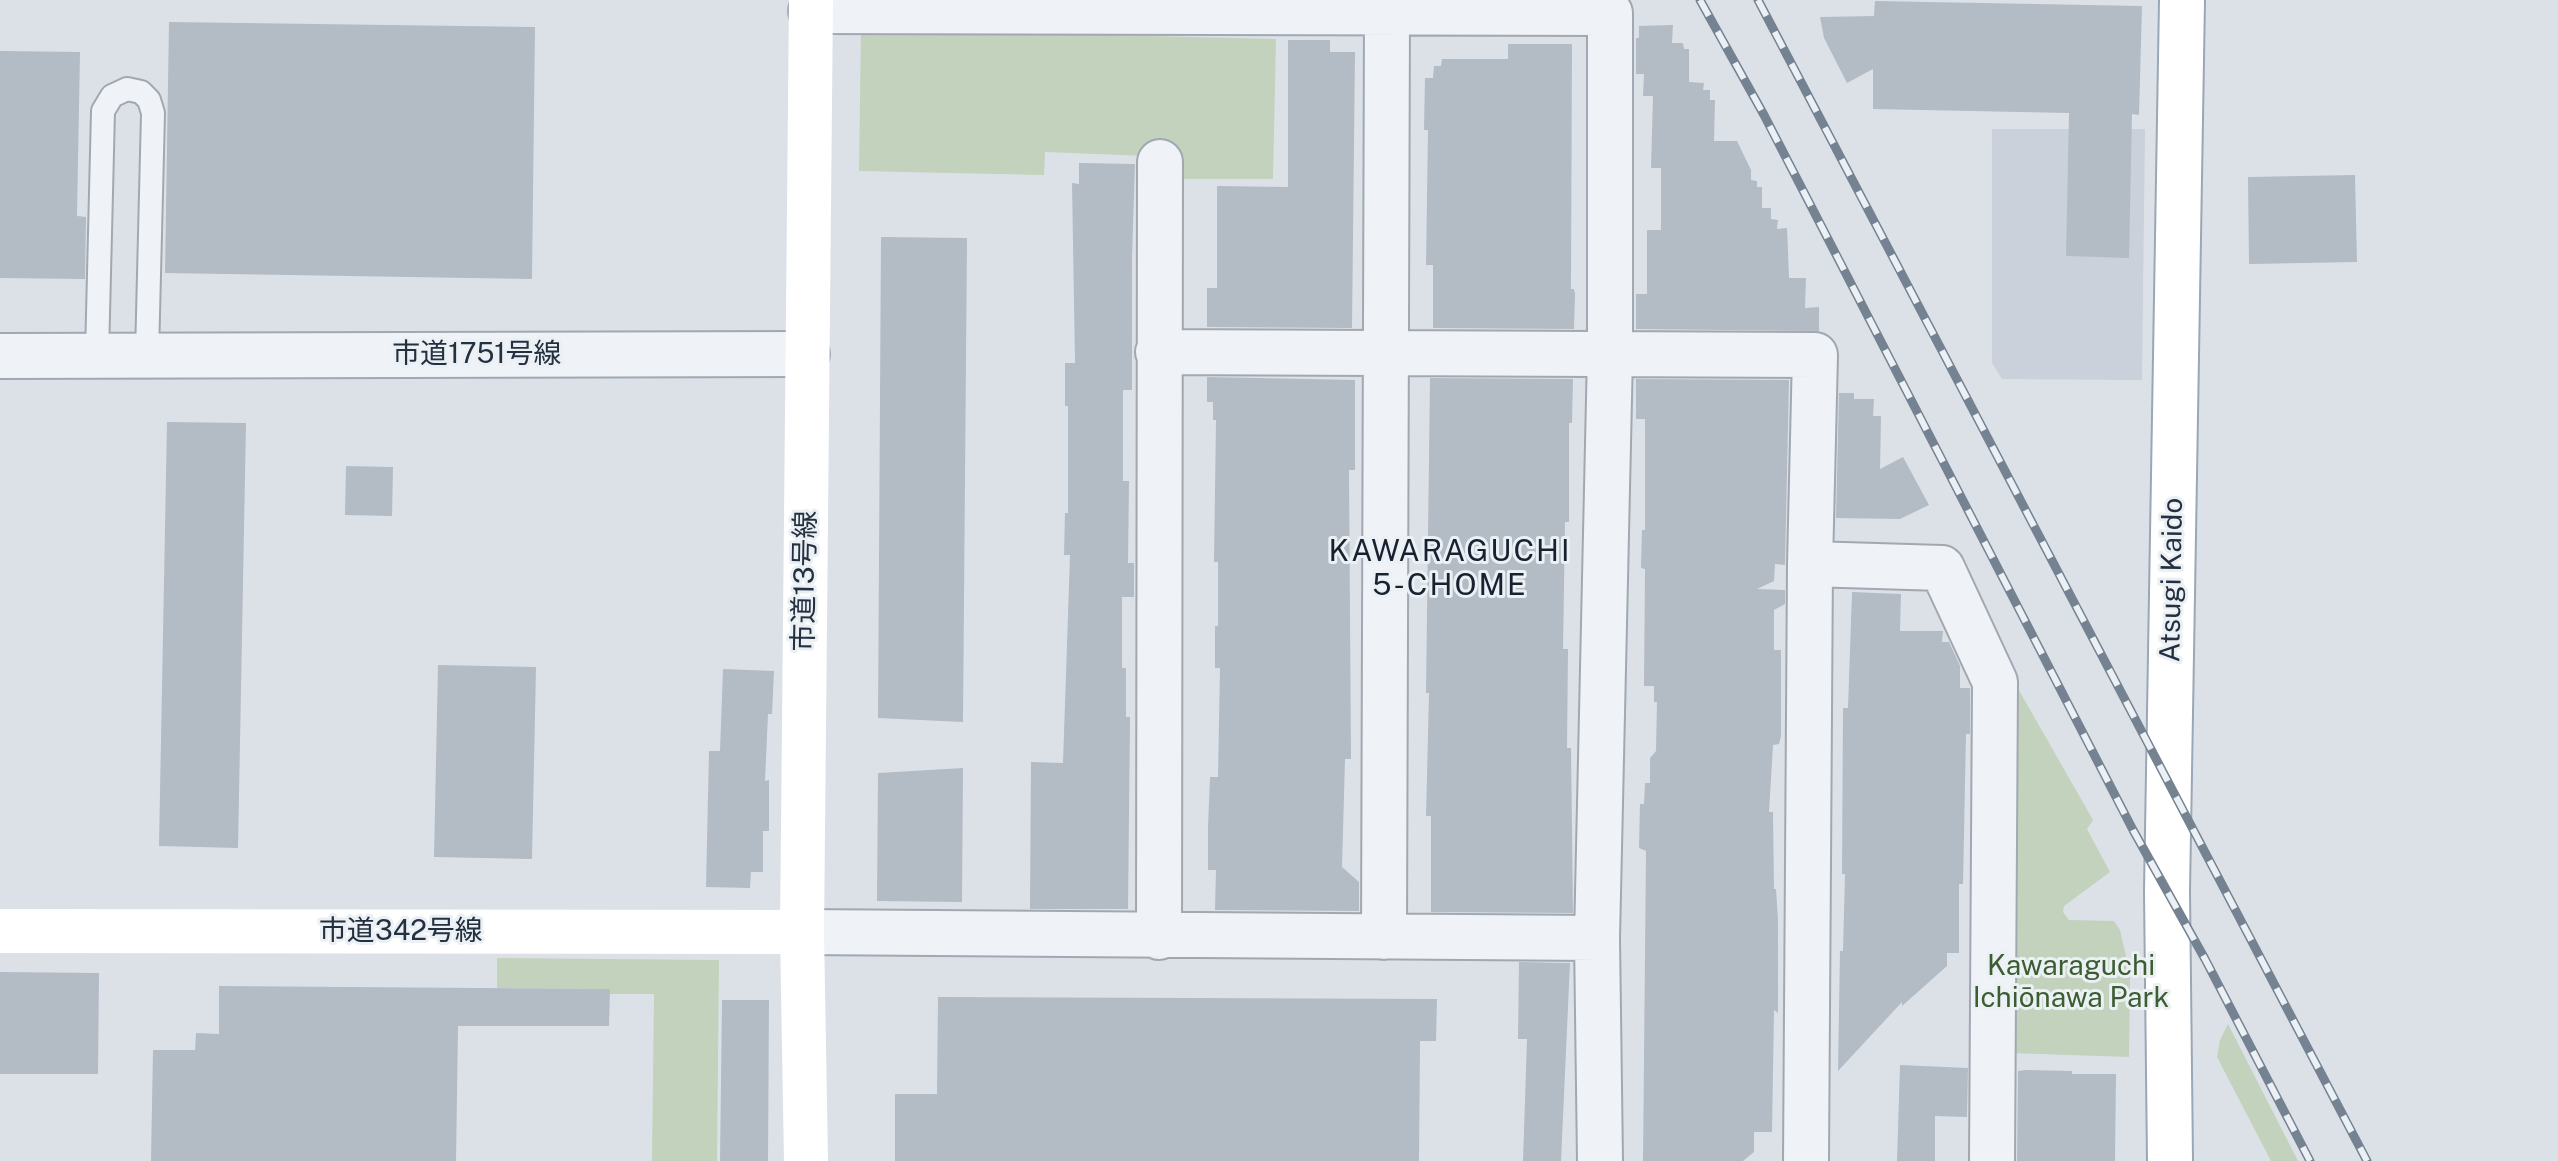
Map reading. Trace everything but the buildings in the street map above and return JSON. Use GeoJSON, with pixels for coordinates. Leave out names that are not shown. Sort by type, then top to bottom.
{"type":"FeatureCollection","features":[{"type":"Feature","properties":{"kind":"street","name":"Atsugi Kaido"},"geometry":{"type":"LineString","coordinates":[[2170,1161],[2167,891],[2182,0]]}},
{"type":"Feature","properties":{"kind":"street"},"geometry":{"type":"LineString","coordinates":[[811,6],[1387,14],[1610,13],[1610,354],[1597,938],[1600,1161]]}},
{"type":"Feature","properties":{"kind":"street","name":"市道13号線"},"geometry":{"type":"LineString","coordinates":[[806,1161],[802,932],[811,6]]}},
{"type":"Feature","properties":{"kind":"street"},"geometry":{"type":"LineString","coordinates":[[1384,937],[1387,14]]}},
{"type":"Feature","properties":{"kind":"street"},"geometry":{"type":"LineString","coordinates":[[1159,937],[1160,162]]}},
{"type":"Feature","properties":{"kind":"street"},"geometry":{"type":"LineString","coordinates":[[1158,352],[1815,355],[1810,564],[1806,1161]]}},
{"type":"Feature","properties":{"kind":"street","name":"市道1751号線"},"geometry":{"type":"LineString","coordinates":[[97,355],[807,354]]}},
{"type":"Feature","properties":{"kind":"street"},"geometry":{"type":"LineString","coordinates":[[0,356],[97,355]]}},
{"type":"Feature","properties":{"kind":"street"},"geometry":{"type":"LineString","coordinates":[[1810,564],[1942,568],[1995,682],[1992,1161]]}},
{"type":"Feature","properties":{"kind":"street","name":"市道342号線"},"geometry":{"type":"LineString","coordinates":[[0,931],[802,932]]}},
{"type":"Feature","properties":{"kind":"street"},"geometry":{"type":"LineString","coordinates":[[802,932],[1597,938]]}},
{"type":"Feature","properties":{"kind":"lane"},"geometry":{"type":"LineString","coordinates":[[97,355],[103,111],[112,96],[127,89],[141,92],[152,105],[153,113],[147,355]]}},
{"type":"Feature","properties":{"kind":"shaded area"},"geometry":{"type":"Polygon","coordinates":[[[1992,129],[2145,129],[2142,380],[2002,379],[1992,363],[1992,129]]]}},
{"type":"Feature","properties":{"kind":"green space"},"geometry":{"type":"Polygon","coordinates":[[[861,29],[1276,39],[1273,179],[1172,179],[1172,157],[1045,152],[1044,175],[859,171],[861,29]]]}},
{"type":"Feature","properties":{"kind":"green space","name":"Kawaraguchi Ichiōnawa Park"},"geometry":{"type":"Polygon","coordinates":[[[2016,685],[2093,820],[2087,829],[2110,872],[2064,906],[2063,912],[2069,920],[2114,921],[2120,930],[2130,974],[2129,1057],[2010,1053],[2016,685]]]}},
{"type":"Feature","properties":{"kind":"green space"},"geometry":{"type":"Polygon","coordinates":[[[497,958],[719,960],[717,1161],[652,1161],[654,994],[610,994],[609,989],[497,988],[497,958]]]}},
{"type":"Feature","properties":{"kind":"green space"},"geometry":{"type":"Polygon","coordinates":[[[2228,1024],[2298,1161],[2271,1161],[2217,1057],[2220,1040],[2228,1024]]]}},
{"type":"Feature","properties":{"kind":"railway"},"geometry":{"type":"LineString","coordinates":[[1700,0],[1764,115],[2133,830],[2205,959],[2310,1161]]}},
{"type":"Feature","properties":{"kind":"railway"},"geometry":{"type":"LineString","coordinates":[[1758,0],[2367,1161]]}},
{"type":"Feature","properties":{"kind":"district","name":"KAWARAGUCHI 5-CHOME"},"geometry":{"type":"Point","coordinates":[1450,569]}}]}
